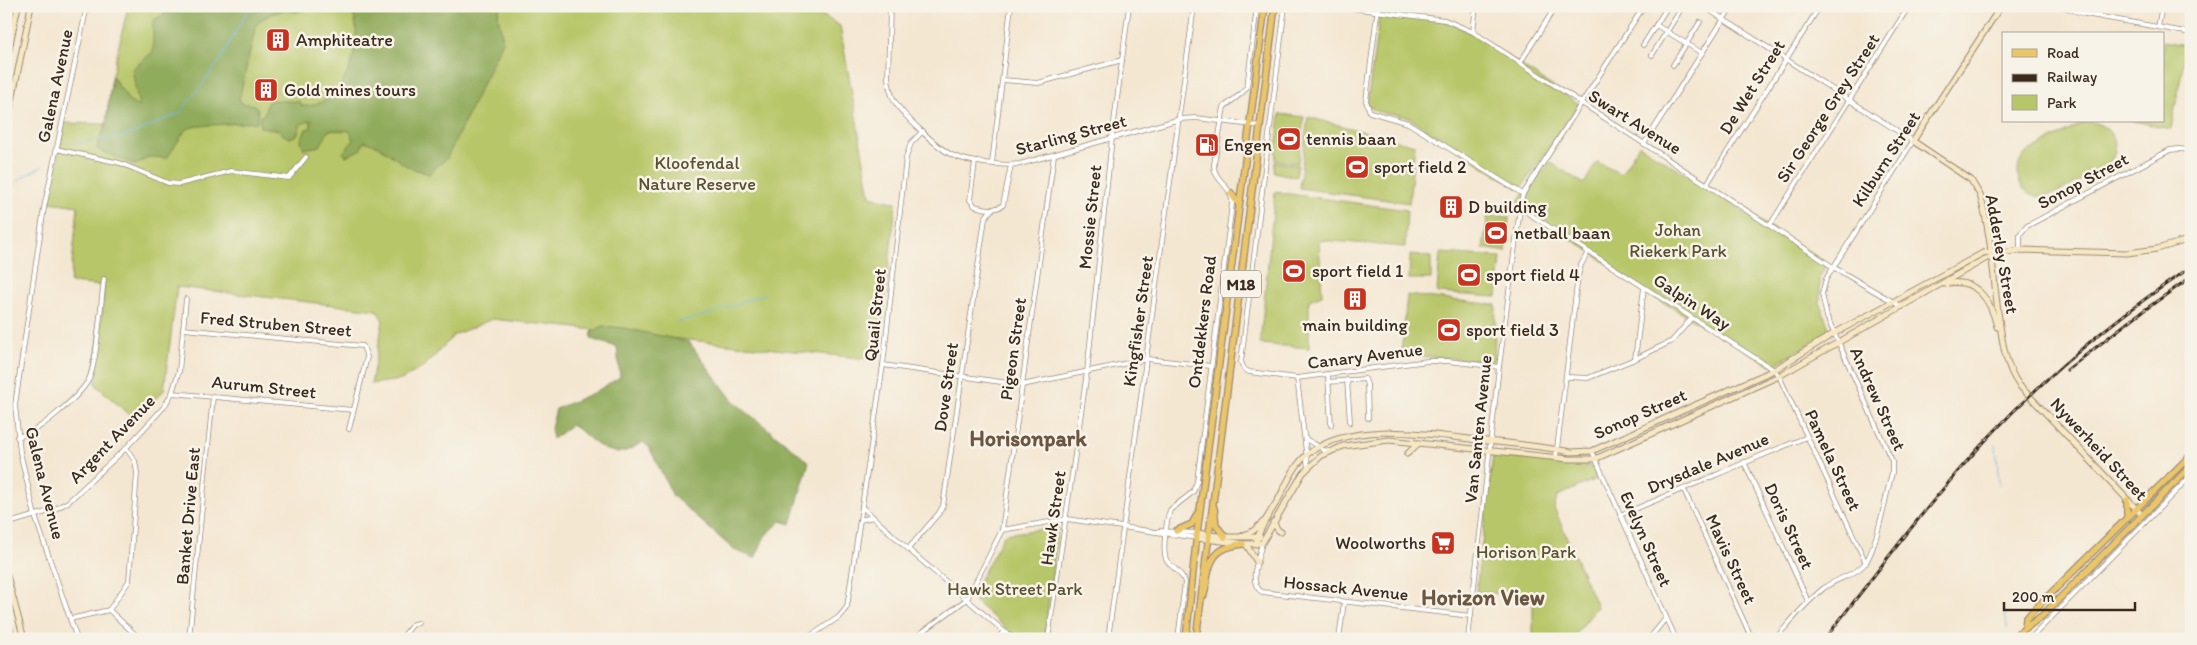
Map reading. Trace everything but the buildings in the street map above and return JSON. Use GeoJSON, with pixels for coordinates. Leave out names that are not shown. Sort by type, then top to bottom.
{"type":"FeatureCollection","features":[{"type":"Feature","properties":{"kind":"main road","name":"Ontdekkers Road"},"geometry":{"type":"LineString","coordinates":[[1186,639],[1197,536],[1265,6]]}},
{"type":"Feature","properties":{"kind":"main road","name":"Ontdekkers Road"},"geometry":{"type":"LineString","coordinates":[[1196,639],[1207,537],[1275,6]]}},
{"type":"Feature","properties":{"kind":"main road"},"geometry":{"type":"LineString","coordinates":[[1231,193],[1239,206]]}},
{"type":"Feature","properties":{"kind":"main road"},"geometry":{"type":"LineString","coordinates":[[2024,627],[2026,619],[2031,613],[2191,455]]}},
{"type":"Feature","properties":{"kind":"main road"},"geometry":{"type":"LineString","coordinates":[[2011,639],[2024,627],[2043,615],[2191,466]]}},
{"type":"Feature","properties":{"kind":"main road"},"geometry":{"type":"LineString","coordinates":[[1176,531],[1189,526],[1196,520],[1203,494]]}},
{"type":"Feature","properties":{"kind":"main road"},"geometry":{"type":"LineString","coordinates":[[1213,494],[1215,523],[1225,537]]}},
{"type":"Feature","properties":{"kind":"main road"},"geometry":{"type":"LineString","coordinates":[[2127,500],[2127,519]]}},
{"type":"Feature","properties":{"kind":"main road"},"geometry":{"type":"LineString","coordinates":[[1197,624],[1209,567],[1213,557],[1224,548],[1244,544]]}},
{"type":"Feature","properties":{"kind":"street"},"geometry":{"type":"LineString","coordinates":[[6,62],[18,6]]}},
{"type":"Feature","properties":{"kind":"street"},"geometry":{"type":"LineString","coordinates":[[6,130],[31,6]]}},
{"type":"Feature","properties":{"kind":"street","name":"Galena Avenue"},"geometry":{"type":"LineString","coordinates":[[77,639],[35,516],[17,437],[15,405],[17,379],[34,289],[44,208],[87,6]]}},
{"type":"Feature","properties":{"kind":"street","name":"Starling Street"},"geometry":{"type":"LineString","coordinates":[[890,6],[889,89],[898,106],[923,131],[953,155],[974,162],[1011,165],[1054,155],[1180,119],[1221,121],[1260,126]]}},
{"type":"Feature","properties":{"kind":"street"},"geometry":{"type":"LineString","coordinates":[[992,163],[1011,6]]}},
{"type":"Feature","properties":{"kind":"street","name":"Mossie Street"},"geometry":{"type":"LineString","coordinates":[[1087,372],[1112,138],[1129,6]]}},
{"type":"Feature","properties":{"kind":"street","name":"Kingfisher Street"},"geometry":{"type":"LineString","coordinates":[[1108,639],[1194,6]]}},
{"type":"Feature","properties":{"kind":"street"},"geometry":{"type":"LineString","coordinates":[[1231,193],[1214,169],[1224,105],[1242,93],[1247,86],[1257,6]]}},
{"type":"Feature","properties":{"kind":"street","name":"Canary Avenue"},"geometry":{"type":"LineString","coordinates":[[1285,6],[1241,362],[1244,369],[1249,372],[1297,378],[1436,361],[1498,367]]}},
{"type":"Feature","properties":{"kind":"street","name":"Swart Avenue"},"geometry":{"type":"LineString","coordinates":[[1336,6],[1377,9],[1445,20],[1472,32],[1833,267],[1902,307]]}},
{"type":"Feature","properties":{"kind":"street"},"geometry":{"type":"LineString","coordinates":[[1472,32],[1476,6]]}},
{"type":"Feature","properties":{"kind":"street"},"geometry":{"type":"LineString","coordinates":[[1520,63],[1556,6]]}},
{"type":"Feature","properties":{"kind":"street"},"geometry":{"type":"LineString","coordinates":[[1377,9],[1366,101],[1370,112],[1408,122],[1523,194],[1644,6]]}},
{"type":"Feature","properties":{"kind":"street"},"geometry":{"type":"LineString","coordinates":[[1643,45],[1668,6]]}},
{"type":"Feature","properties":{"kind":"street"},"geometry":{"type":"LineString","coordinates":[[1652,55],[1683,6]]}},
{"type":"Feature","properties":{"kind":"street"},"geometry":{"type":"LineString","coordinates":[[1703,6],[1913,142]]}},
{"type":"Feature","properties":{"kind":"street"},"geometry":{"type":"LineString","coordinates":[[1644,144],[1732,6]]}},
{"type":"Feature","properties":{"kind":"street","name":"De Wet Street"},"geometry":{"type":"LineString","coordinates":[[1707,184],[1820,6]]}},
{"type":"Feature","properties":{"kind":"street","name":"Sir George Grey Street"},"geometry":{"type":"LineString","coordinates":[[1770,225],[1909,6]]}},
{"type":"Feature","properties":{"kind":"street","name":"Kilburn Street"},"geometry":{"type":"LineString","coordinates":[[1833,334],[1823,305],[1822,294],[1826,279],[2001,6]]}},
{"type":"Feature","properties":{"kind":"street"},"geometry":{"type":"LineString","coordinates":[[2061,6],[2085,14],[2191,33]]}},
{"type":"Feature","properties":{"kind":"street"},"geometry":{"type":"LineString","coordinates":[[2085,14],[2087,6]]}},
{"type":"Feature","properties":{"kind":"street"},"geometry":{"type":"LineString","coordinates":[[2158,28],[2162,6]]}},
{"type":"Feature","properties":{"kind":"street"},"geometry":{"type":"LineString","coordinates":[[1673,65],[1700,22]]}},
{"type":"Feature","properties":{"kind":"street"},"geometry":{"type":"LineString","coordinates":[[1656,25],[1702,53]]}},
{"type":"Feature","properties":{"kind":"street"},"geometry":{"type":"LineString","coordinates":[[1003,80],[1038,83],[1122,60]]}},
{"type":"Feature","properties":{"kind":"street","name":"Quail Street"},"geometry":{"type":"LineString","coordinates":[[806,639],[846,610],[883,365],[906,158],[911,144],[923,131]]}},
{"type":"Feature","properties":{"kind":"street","name":"Adderley Street"},"geometry":{"type":"LineString","coordinates":[[1913,142],[1975,184],[1982,200],[2002,338],[2008,364],[2016,380],[2031,397]]}},
{"type":"Feature","properties":{"kind":"street"},"geometry":{"type":"LineString","coordinates":[[56,149],[120,163],[168,183],[179,184],[232,171],[289,178],[306,157]]}},
{"type":"Feature","properties":{"kind":"street","name":"Sonop Street"},"geometry":{"type":"LineString","coordinates":[[2020,250],[2020,234],[2028,226],[2175,149],[2191,150]]}},
{"type":"Feature","properties":{"kind":"street","name":"Pigeon Street"},"geometry":{"type":"LineString","coordinates":[[967,598],[1002,530],[1054,155]]}},
{"type":"Feature","properties":{"kind":"street"},"geometry":{"type":"LineString","coordinates":[[974,162],[970,197],[973,205],[992,209]]}},
{"type":"Feature","properties":{"kind":"street","name":"Dove Street"},"geometry":{"type":"LineString","coordinates":[[908,549],[943,506],[985,218],[992,209],[1002,207],[1004,203],[1011,165]]}},
{"type":"Feature","properties":{"kind":"street","name":"Ontdekkers Road"},"geometry":{"type":"LineString","coordinates":[[1178,639],[1184,582],[1182,575],[1165,558],[1164,549],[1171,508],[1190,495],[1196,485],[1232,207],[1231,193]]}},
{"type":"Feature","properties":{"kind":"street","name":"Van Santen Avenue"},"geometry":{"type":"LineString","coordinates":[[1468,639],[1498,367],[1523,194]]}},
{"type":"Feature","properties":{"kind":"street"},"geometry":{"type":"LineString","coordinates":[[980,208],[985,218]]}},
{"type":"Feature","properties":{"kind":"street","name":"Galpin Way"},"geometry":{"type":"LineString","coordinates":[[1520,208],[1691,319],[1774,370]]}},
{"type":"Feature","properties":{"kind":"street"},"geometry":{"type":"LineString","coordinates":[[1991,255],[2020,250],[2127,253],[2157,249],[2190,236],[2191,224]]}},
{"type":"Feature","properties":{"kind":"street"},"geometry":{"type":"LineString","coordinates":[[1556,457],[1578,276],[1582,262],[1588,252]]}},
{"type":"Feature","properties":{"kind":"street","name":"Sonop Street"},"geometry":{"type":"LineString","coordinates":[[1260,540],[1270,514],[1295,469],[1307,454],[1320,446],[1357,436],[1401,432],[1491,441],[1571,452],[1592,451],[1774,370],[1833,334],[1983,253],[1991,255]]}},
{"type":"Feature","properties":{"kind":"street","name":"Sonop Street"},"geometry":{"type":"LineString","coordinates":[[1260,540],[1308,468],[1329,451],[1359,442],[1388,440],[1556,457],[1595,459],[1779,376],[1991,255]]}},
{"type":"Feature","properties":{"kind":"street"},"geometry":{"type":"LineString","coordinates":[[17,437],[31,434],[46,423],[76,396],[88,381],[93,366],[104,279]]}},
{"type":"Feature","properties":{"kind":"street"},"geometry":{"type":"LineString","coordinates":[[1934,288],[1950,282],[1965,284],[1976,288],[1987,298],[1994,312],[2008,364]]}},
{"type":"Feature","properties":{"kind":"street"},"geometry":{"type":"LineString","coordinates":[[1635,359],[1644,288]]}},
{"type":"Feature","properties":{"kind":"street","name":"Argent Avenue"},"geometry":{"type":"LineString","coordinates":[[6,524],[35,516],[68,502],[126,448],[159,413],[172,393],[179,372],[186,299]]}},
{"type":"Feature","properties":{"kind":"street"},"geometry":{"type":"LineString","coordinates":[[1567,377],[1588,378],[1635,359],[1672,341],[1691,319]]}},
{"type":"Feature","properties":{"kind":"street","name":"Fred Struben Street"},"geometry":{"type":"LineString","coordinates":[[183,329],[360,345],[365,348],[367,357],[353,410]]}},
{"type":"Feature","properties":{"kind":"street","name":"Andrew Street"},"geometry":{"type":"LineString","coordinates":[[1833,334],[1892,464],[1892,473],[1873,548],[1866,563]]}},
{"type":"Feature","properties":{"kind":"street"},"geometry":{"type":"LineString","coordinates":[[883,365],[1022,385],[1146,359],[1211,366]]}},
{"type":"Feature","properties":{"kind":"street","name":"Pamela Street"},"geometry":{"type":"LineString","coordinates":[[1774,370],[1779,376],[1866,563]]}},
{"type":"Feature","properties":{"kind":"street","name":"Hawk Street"},"geometry":{"type":"LineString","coordinates":[[1048,639],[1087,372]]}},
{"type":"Feature","properties":{"kind":"street"},"geometry":{"type":"LineString","coordinates":[[1328,374],[1331,425]]}},
{"type":"Feature","properties":{"kind":"street"},"geometry":{"type":"LineString","coordinates":[[1297,378],[1306,438],[1308,468]]}},
{"type":"Feature","properties":{"kind":"street"},"geometry":{"type":"LineString","coordinates":[[1328,382],[1362,378],[1366,382],[1368,418]]}},
{"type":"Feature","properties":{"kind":"street"},"geometry":{"type":"LineString","coordinates":[[1347,380],[1350,422]]}},
{"type":"Feature","properties":{"kind":"street","name":"Aurum Street"},"geometry":{"type":"LineString","coordinates":[[172,393],[353,410]]}},
{"type":"Feature","properties":{"kind":"street","name":"Banket Drive East"},"geometry":{"type":"LineString","coordinates":[[189,639],[213,396]]}},
{"type":"Feature","properties":{"kind":"street","name":"Nywerheid Street"},"geometry":{"type":"LineString","coordinates":[[2031,397],[2147,520]]}},
{"type":"Feature","properties":{"kind":"street"},"geometry":{"type":"LineString","coordinates":[[349,429],[353,410]]}},
{"type":"Feature","properties":{"kind":"street"},"geometry":{"type":"LineString","coordinates":[[1401,432],[1408,442],[1414,433]]}},
{"type":"Feature","properties":{"kind":"street","name":"Drysdale Avenue"},"geometry":{"type":"LineString","coordinates":[[1620,515],[1684,490],[1744,462],[1807,437]]}},
{"type":"Feature","properties":{"kind":"street"},"geometry":{"type":"LineString","coordinates":[[1306,438],[1309,442],[1320,446],[1323,450],[1329,451]]}},
{"type":"Feature","properties":{"kind":"street"},"geometry":{"type":"LineString","coordinates":[[1399,441],[1407,453],[1419,443]]}},
{"type":"Feature","properties":{"kind":"street"},"geometry":{"type":"LineString","coordinates":[[70,619],[109,610],[126,586],[130,575],[137,473],[135,462],[126,448]]}},
{"type":"Feature","properties":{"kind":"street","name":"Evelyn Street"},"geometry":{"type":"LineString","coordinates":[[1592,451],[1676,639]]}},
{"type":"Feature","properties":{"kind":"street","name":"Doris Street"},"geometry":{"type":"LineString","coordinates":[[1744,462],[1808,601]]}},
{"type":"Feature","properties":{"kind":"street"},"geometry":{"type":"LineString","coordinates":[[2030,639],[2191,476]]}},
{"type":"Feature","properties":{"kind":"street","name":"Mavis Street"},"geometry":{"type":"LineString","coordinates":[[1684,490],[1752,639]]}},
{"type":"Feature","properties":{"kind":"street"},"geometry":{"type":"LineString","coordinates":[[862,507],[1013,639]]}},
{"type":"Feature","properties":{"kind":"street"},"geometry":{"type":"LineString","coordinates":[[1239,537],[1253,531],[1270,514]]}},
{"type":"Feature","properties":{"kind":"street"},"geometry":{"type":"LineString","coordinates":[[860,520],[874,517]]}},
{"type":"Feature","properties":{"kind":"street"},"geometry":{"type":"LineString","coordinates":[[1002,530],[1067,519],[1156,532],[1207,537],[1244,544],[1260,540]]}},
{"type":"Feature","properties":{"kind":"street"},"geometry":{"type":"LineString","coordinates":[[1273,522],[1275,527],[1281,532]]}},
{"type":"Feature","properties":{"kind":"street"},"geometry":{"type":"LineString","coordinates":[[1166,533],[1176,531],[1197,536]]}},
{"type":"Feature","properties":{"kind":"street"},"geometry":{"type":"LineString","coordinates":[[1207,537],[1239,537],[1260,540]]}},
{"type":"Feature","properties":{"kind":"street","name":"Hossack Avenue"},"geometry":{"type":"LineString","coordinates":[[1260,540],[1255,584],[1262,592],[1471,616]]}},
{"type":"Feature","properties":{"kind":"street"},"geometry":{"type":"LineString","coordinates":[[1244,544],[1257,562]]}},
{"type":"Feature","properties":{"kind":"street"},"geometry":{"type":"LineString","coordinates":[[850,546],[856,547]]}},
{"type":"Feature","properties":{"kind":"street"},"geometry":{"type":"LineString","coordinates":[[1776,639],[1808,601],[1825,587],[1866,563]]}},
{"type":"Feature","properties":{"kind":"street"},"geometry":{"type":"LineString","coordinates":[[6,572],[24,639]]}},
{"type":"Feature","properties":{"kind":"street"},"geometry":{"type":"LineString","coordinates":[[913,639],[967,598]]}},
{"type":"Feature","properties":{"kind":"street"},"geometry":{"type":"LineString","coordinates":[[1339,639],[1344,602]]}},
{"type":"Feature","properties":{"kind":"street"},"geometry":{"type":"LineString","coordinates":[[109,610],[140,639]]}},
{"type":"Feature","properties":{"kind":"street"},"geometry":{"type":"LineString","coordinates":[[6,616],[14,639]]}},
{"type":"Feature","properties":{"kind":"street"},"geometry":{"type":"LineString","coordinates":[[1649,639],[1666,618]]}},
{"type":"Feature","properties":{"kind":"street"},"geometry":{"type":"LineString","coordinates":[[401,639],[413,624],[419,623]]}},
{"type":"Feature","properties":{"kind":"street"},"geometry":{"type":"LineString","coordinates":[[997,639],[1004,631]]}},
{"type":"Feature","properties":{"kind":"street"},"geometry":{"type":"LineString","coordinates":[[2187,639],[2191,635]]}},
{"type":"Feature","properties":{"kind":"green space","name":"Kloofendal Nature Reserve"},"geometry":{"type":"Polygon","coordinates":[[[128,6],[808,6],[840,26],[870,196],[896,203],[878,360],[492,319],[454,335],[425,366],[401,380],[371,384],[383,321],[377,310],[177,287],[164,390],[136,421],[96,385],[104,286],[70,283],[78,206],[49,202],[64,123],[106,124],[112,76],[128,6]]]}},
{"type":"Feature","properties":{"kind":"green space"},"geometry":{"type":"Polygon","coordinates":[[[176,6],[312,6],[297,12],[285,10],[274,13],[262,19],[256,25],[239,100],[244,104],[252,104],[256,107],[258,113],[257,122],[197,126],[186,129],[167,158],[148,157],[136,165],[96,149],[106,124],[112,76],[130,102],[139,107],[132,69],[153,52],[153,21],[176,6]]]}},
{"type":"Feature","properties":{"kind":"green space"},"geometry":{"type":"Polygon","coordinates":[[[350,6],[500,6],[498,16],[503,41],[447,158],[429,174],[408,167],[378,146],[364,141],[360,150],[346,156],[343,153],[353,141],[350,131],[329,130],[320,146],[304,149],[301,140],[306,129],[311,128],[311,120],[301,124],[297,135],[290,138],[283,135],[279,130],[260,127],[260,116],[264,115],[267,103],[273,100],[300,102],[302,106],[317,104],[330,96],[341,84],[349,70],[356,36],[355,20],[350,6]]]}},
{"type":"Feature","properties":{"kind":"green space"},"geometry":{"type":"Polygon","coordinates":[[[1380,11],[1445,21],[1472,33],[1579,104],[1520,190],[1407,117],[1376,111],[1367,104],[1380,11]]]}},
{"type":"Feature","properties":{"kind":"green space"},"geometry":{"type":"Polygon","coordinates":[[[2164,41],[2187,45],[2171,129],[2138,122],[2164,122],[2164,41]]]}},
{"type":"Feature","properties":{"kind":"green space","name":"tennis baan"},"geometry":{"type":"Polygon","coordinates":[[[1280,114],[1304,117],[1298,163],[1275,160],[1280,114]]]}},
{"type":"Feature","properties":{"kind":"green space","name":"sport field 2"},"geometry":{"type":"Polygon","coordinates":[[[1308,117],[1415,145],[1409,203],[1299,188],[1308,117]]]}},
{"type":"Feature","properties":{"kind":"green space"},"geometry":{"type":"Polygon","coordinates":[[[2089,122],[2103,126],[2112,136],[2115,150],[2109,163],[2104,168],[2059,192],[2041,196],[2033,195],[2026,191],[2020,183],[2018,172],[2021,160],[2025,154],[2081,124],[2089,122]]]}},
{"type":"Feature","properties":{"kind":"green space","name":"Johan Riekerk Park"},"geometry":{"type":"Polygon","coordinates":[[[1639,145],[1827,263],[1820,277],[1820,304],[1830,331],[1773,366],[1647,293],[1587,249],[1518,207],[1518,201],[1550,162],[1584,184],[1597,162],[1621,174],[1639,145]]]}},
{"type":"Feature","properties":{"kind":"green space"},"geometry":{"type":"Polygon","coordinates":[[[1275,162],[1298,165],[1296,177],[1274,172],[1275,162]]]}},
{"type":"Feature","properties":{"kind":"green space","name":"sport field 1"},"geometry":{"type":"Polygon","coordinates":[[[1275,192],[1407,210],[1405,247],[1319,240],[1322,295],[1309,300],[1309,348],[1260,344],[1275,192]]]}},
{"type":"Feature","properties":{"kind":"green space","name":"netball baan"},"geometry":{"type":"Polygon","coordinates":[[[1488,215],[1509,217],[1506,252],[1483,248],[1488,215]]]}},
{"type":"Feature","properties":{"kind":"green space","name":"sport field 4"},"geometry":{"type":"Polygon","coordinates":[[[1440,253],[1501,257],[1497,297],[1437,293],[1440,253]]]}},
{"type":"Feature","properties":{"kind":"green space"},"geometry":{"type":"Polygon","coordinates":[[[1410,255],[1431,257],[1431,279],[1409,279],[1410,255]]]}},
{"type":"Feature","properties":{"kind":"green space","name":"sport field 3"},"geometry":{"type":"Polygon","coordinates":[[[1407,295],[1496,305],[1494,361],[1401,355],[1407,295]]]}},
{"type":"Feature","properties":{"kind":"green space"},"geometry":{"type":"Polygon","coordinates":[[[603,326],[624,328],[689,342],[733,401],[809,462],[791,524],[781,521],[765,536],[755,558],[734,550],[673,496],[649,447],[643,442],[625,451],[614,452],[601,447],[571,425],[553,439],[551,428],[556,409],[595,392],[620,377],[617,347],[591,339],[592,332],[603,326]]]}},
{"type":"Feature","properties":{"kind":"green space","name":"Horison Park"},"geometry":{"type":"Polygon","coordinates":[[[1493,455],[1591,466],[1598,478],[1558,496],[1554,508],[1597,607],[1572,639],[1533,639],[1533,598],[1476,591],[1493,455]]]}},
{"type":"Feature","properties":{"kind":"green space","name":"Hawk Street Park"},"geometry":{"type":"Polygon","coordinates":[[[1058,527],[1044,639],[1018,639],[970,597],[1005,534],[1058,527]]]}},
{"type":"Feature","properties":{"kind":"waterway"},"geometry":{"type":"LineString","coordinates":[[71,143],[124,137],[180,113],[219,62],[250,6]]}},
{"type":"Feature","properties":{"kind":"waterway"},"geometry":{"type":"LineString","coordinates":[[6,196],[16,182],[43,166]]}},
{"type":"Feature","properties":{"kind":"waterway"},"geometry":{"type":"LineString","coordinates":[[677,322],[715,313],[722,308],[735,306],[765,294]]}},
{"type":"Feature","properties":{"kind":"waterway"},"geometry":{"type":"LineString","coordinates":[[1996,445],[1999,484]]}},
{"type":"Feature","properties":{"kind":"waterway"},"geometry":{"type":"LineString","coordinates":[[2005,612],[2007,628]]}},
{"type":"Feature","properties":{"kind":"railway"},"geometry":{"type":"LineString","coordinates":[[1825,639],[1943,489],[2008,417],[2083,348],[2136,306],[2191,267]]}},
{"type":"Feature","properties":{"kind":"railway"},"geometry":{"type":"LineString","coordinates":[[2067,370],[2136,316],[2191,277]]}},
{"type":"Feature","properties":{"kind":"place","name":"Amphiteatre"},"geometry":{"type":"Point","coordinates":[278,40]}},
{"type":"Feature","properties":{"kind":"place","name":"Gold mines tours"},"geometry":{"type":"Point","coordinates":[266,90]}},
{"type":"Feature","properties":{"kind":"place","name":"tennis baan"},"geometry":{"type":"Point","coordinates":[1289,139]}},
{"type":"Feature","properties":{"kind":"place","name":"Engen"},"geometry":{"type":"Point","coordinates":[1207,145]}},
{"type":"Feature","properties":{"kind":"place","name":"sport field 2"},"geometry":{"type":"Point","coordinates":[1357,167]}},
{"type":"Feature","properties":{"kind":"place","name":"D building"},"geometry":{"type":"Point","coordinates":[1451,207]}},
{"type":"Feature","properties":{"kind":"place","name":"netball baan"},"geometry":{"type":"Point","coordinates":[1496,233]}},
{"type":"Feature","properties":{"kind":"place","name":"sport field 1"},"geometry":{"type":"Point","coordinates":[1294,271]}},
{"type":"Feature","properties":{"kind":"place","name":"sport field 4"},"geometry":{"type":"Point","coordinates":[1469,275]}},
{"type":"Feature","properties":{"kind":"place","name":"main building"},"geometry":{"type":"Point","coordinates":[1355,299]}},
{"type":"Feature","properties":{"kind":"place","name":"sport field 3"},"geometry":{"type":"Point","coordinates":[1449,330]}},
{"type":"Feature","properties":{"kind":"place","name":"Woolworths"},"geometry":{"type":"Point","coordinates":[1443,543]}},
{"type":"Feature","properties":{"kind":"district","name":"Horisonpark"},"geometry":{"type":"Point","coordinates":[1028,438]}},
{"type":"Feature","properties":{"kind":"district","name":"Horizon View"},"geometry":{"type":"Point","coordinates":[1483,597]}}]}
